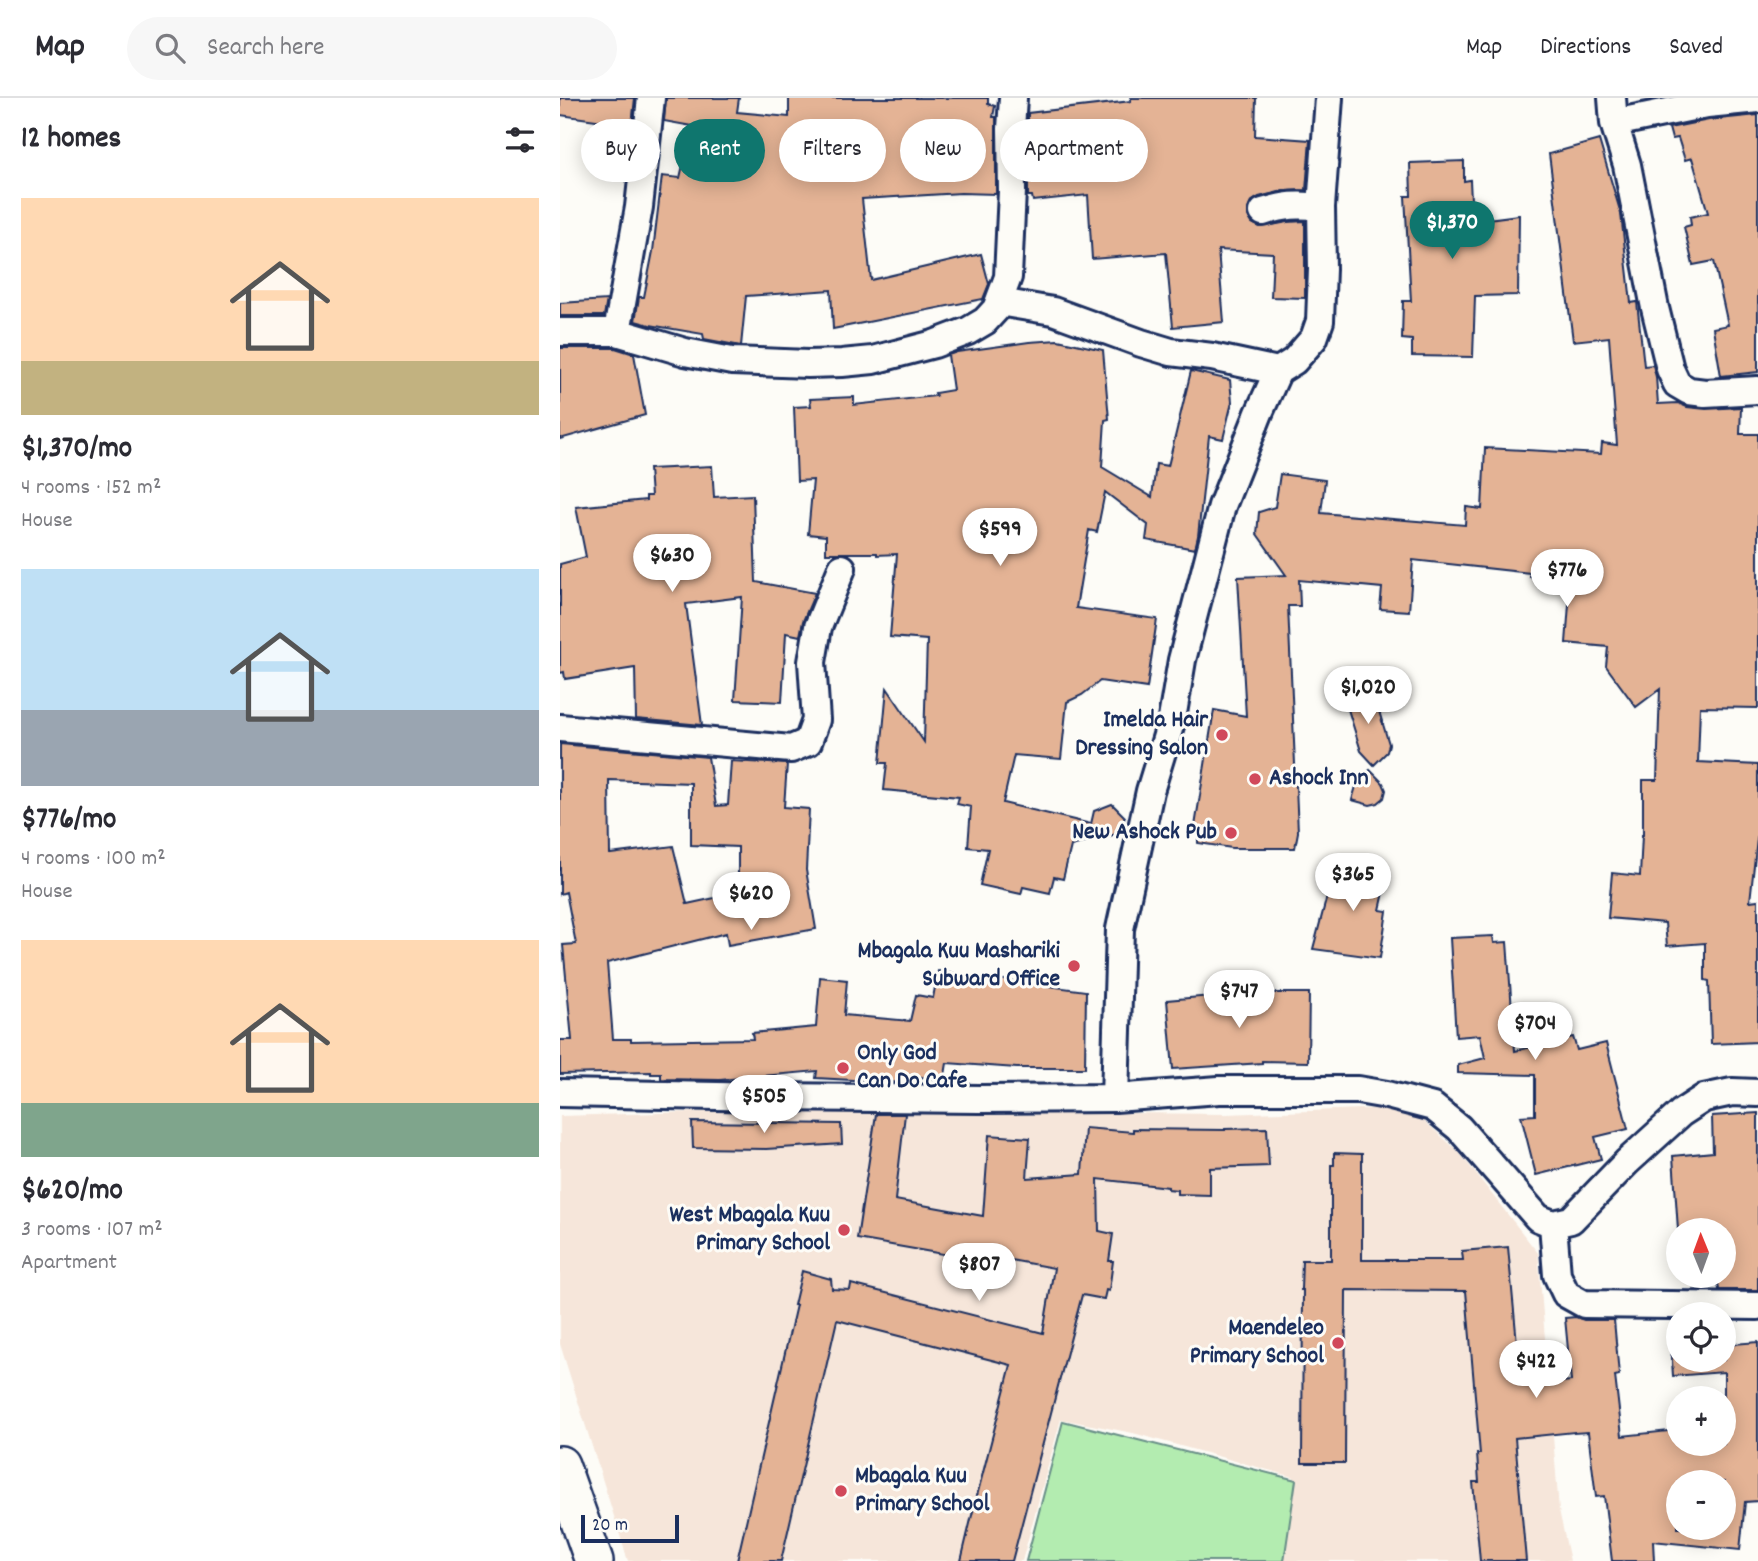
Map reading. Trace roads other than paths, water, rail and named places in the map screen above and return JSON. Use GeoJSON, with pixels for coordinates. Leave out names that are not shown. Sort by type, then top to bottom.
{"type":"FeatureCollection","features":[{"type":"Feature","properties":{"kind":"street"},"geometry":{"type":"LineString","coordinates":[[617,332],[639,207],[651,98]]}},
{"type":"Feature","properties":{"kind":"street"},"geometry":{"type":"LineString","coordinates":[[560,332],[617,332],[685,352],[732,361],[808,364],[873,360],[934,344],[968,331],[985,321],[996,309],[1008,276],[1013,98]]}},
{"type":"Feature","properties":{"kind":"street"},"geometry":{"type":"LineString","coordinates":[[1115,1098],[1120,929],[1150,791],[1172,719],[1182,660],[1222,506],[1278,371],[1294,361],[1314,338],[1320,321],[1321,207],[1329,98]]}},
{"type":"Feature","properties":{"kind":"street"},"geometry":{"type":"LineString","coordinates":[[1758,99],[1613,111],[1627,165],[1655,308],[1670,369],[1677,384],[1689,391],[1705,393],[1758,390]]}},
{"type":"Feature","properties":{"kind":"street"},"geometry":{"type":"LineString","coordinates":[[1263,212],[1284,205],[1321,207]]}},
{"type":"Feature","properties":{"kind":"street"},"geometry":{"type":"LineString","coordinates":[[999,302],[1053,311],[1171,352],[1212,357],[1278,371]]}},
{"type":"Feature","properties":{"kind":"street"},"geometry":{"type":"LineString","coordinates":[[560,728],[791,749],[808,742],[816,720],[812,662],[818,627],[842,568]]}},
{"type":"Feature","properties":{"kind":"street"},"geometry":{"type":"LineString","coordinates":[[560,1093],[823,1098],[1115,1098],[1219,1090],[1358,1090],[1433,1107],[1459,1128],[1538,1218],[1553,1224],[1571,1220],[1626,1162],[1681,1113],[1704,1098],[1732,1092],[1758,1093]]}},
{"type":"Feature","properties":{"kind":"street"},"geometry":{"type":"LineString","coordinates":[[1553,1224],[1557,1275],[1566,1294],[1584,1304],[1758,1306]]}},
{"type":"Feature","properties":{"kind":"street"},"geometry":{"type":"LineString","coordinates":[[560,1465],[580,1547]]}},
{"type":"Feature","properties":{"kind":"place","name":"Imelda Hair Dressing Salon"},"geometry":{"type":"Point","coordinates":[1222,735]}},
{"type":"Feature","properties":{"kind":"place","name":"Ashock Inn"},"geometry":{"type":"Point","coordinates":[1255,779]}},
{"type":"Feature","properties":{"kind":"place","name":"New Ashock Pub"},"geometry":{"type":"Point","coordinates":[1231,833]}},
{"type":"Feature","properties":{"kind":"place","name":"Mbagala Kuu Mashariki Subward Office"},"geometry":{"type":"Point","coordinates":[1074,966]}},
{"type":"Feature","properties":{"kind":"place","name":"Only God Can Do Cafe"},"geometry":{"type":"Point","coordinates":[843,1068]}},
{"type":"Feature","properties":{"kind":"place","name":"West Mbagala Kuu Primary School"},"geometry":{"type":"Point","coordinates":[844,1230]}},
{"type":"Feature","properties":{"kind":"place","name":"Maendeleo Primary School"},"geometry":{"type":"Point","coordinates":[1338,1343]}},
{"type":"Feature","properties":{"kind":"place","name":"Mbagala Kuu Primary School"},"geometry":{"type":"Point","coordinates":[841,1491]}}]}
